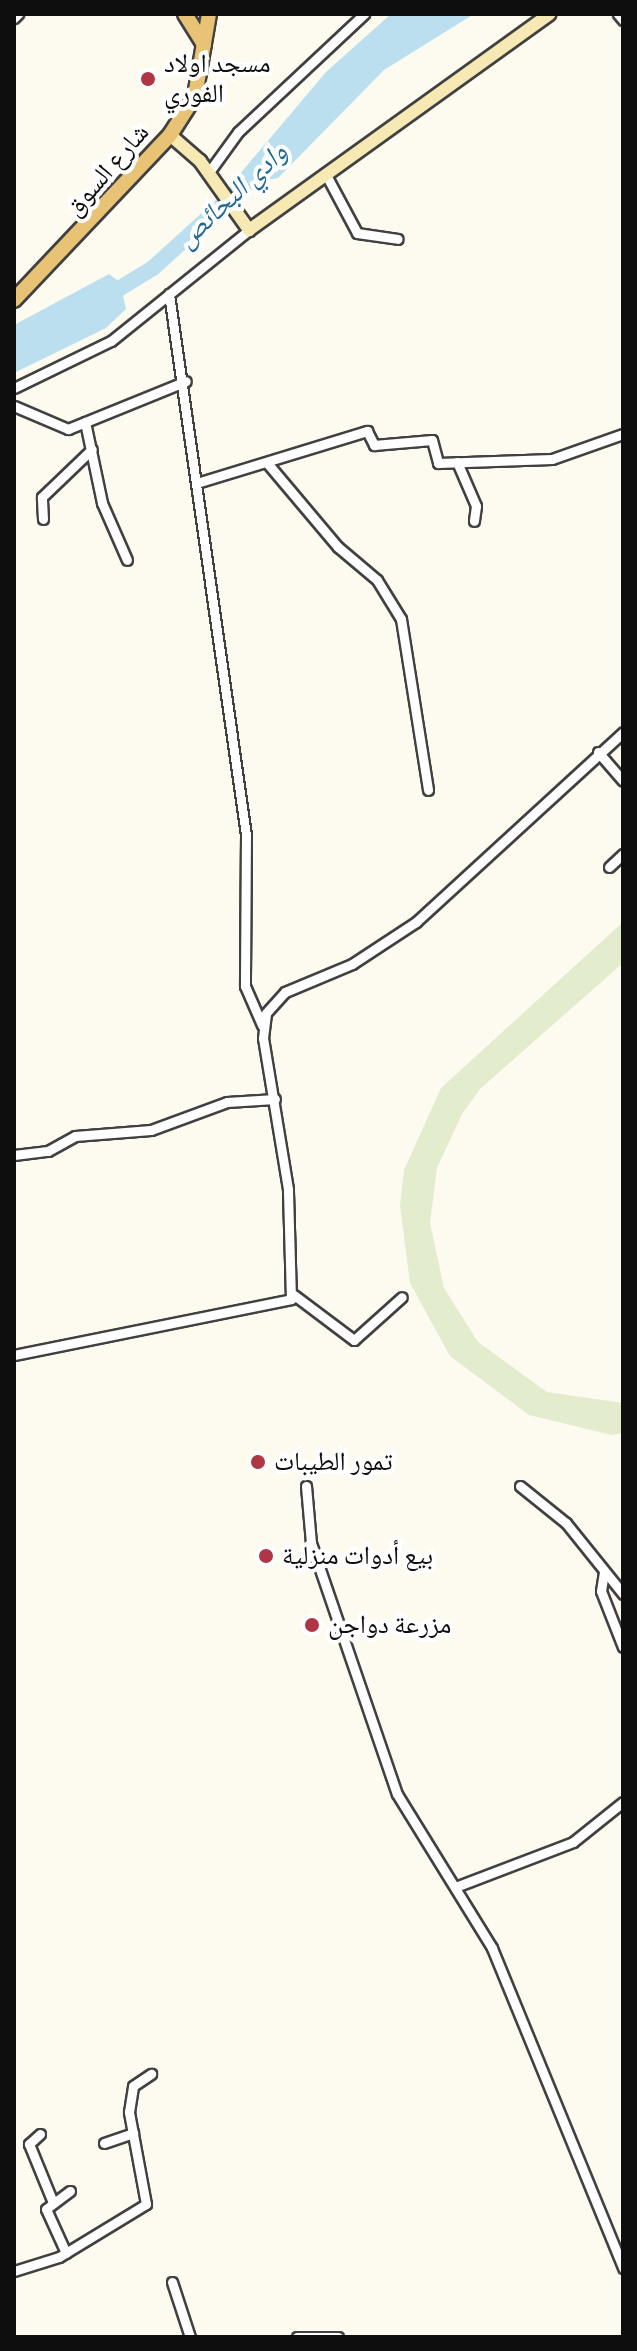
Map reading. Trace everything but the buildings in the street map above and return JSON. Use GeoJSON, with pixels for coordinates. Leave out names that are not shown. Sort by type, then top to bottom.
{"type":"FeatureCollection","features":[{"type":"Feature","properties":{"kind":"main road"},"geometry":{"type":"LineString","coordinates":[[185,14],[201,31],[206,53]]}},
{"type":"Feature","properties":{"kind":"main road","name":"شارع السوق"},"geometry":{"type":"LineString","coordinates":[[15,299],[170,135],[195,96],[206,53],[209,14]]}},
{"type":"Feature","properties":{"kind":"street"},"geometry":{"type":"LineString","coordinates":[[209,172],[238,132],[364,14]]}},
{"type":"Feature","properties":{"kind":"street"},"geometry":{"type":"LineString","coordinates":[[14,388],[111,341],[325,173],[550,14]]}},
{"type":"Feature","properties":{"kind":"street"},"geometry":{"type":"LineString","coordinates":[[618,14],[623,20]]}},
{"type":"Feature","properties":{"kind":"street"},"geometry":{"type":"LineString","coordinates":[[170,135],[209,172],[249,230]]}},
{"type":"Feature","properties":{"kind":"street"},"geometry":{"type":"LineString","coordinates":[[325,173],[357,233],[398,239]]}},
{"type":"Feature","properties":{"kind":"street"},"geometry":{"type":"LineString","coordinates":[[169,294],[186,381],[200,482],[227,740],[246,835],[245,986],[262,1025],[275,1099],[294,1295],[354,1340],[402,1297]]}},
{"type":"Feature","properties":{"kind":"street"},"geometry":{"type":"LineString","coordinates":[[14,406],[68,429],[186,381]]}},
{"type":"Feature","properties":{"kind":"street"},"geometry":{"type":"LineString","coordinates":[[85,422],[102,503],[127,560]]}},
{"type":"Feature","properties":{"kind":"street"},"geometry":{"type":"LineString","coordinates":[[200,482],[268,464],[367,431],[374,445],[432,440],[438,463],[552,459],[623,434]]}},
{"type":"Feature","properties":{"kind":"street"},"geometry":{"type":"LineString","coordinates":[[43,519],[42,497],[92,449]]}},
{"type":"Feature","properties":{"kind":"street"},"geometry":{"type":"LineString","coordinates":[[457,462],[476,506],[474,521]]}},
{"type":"Feature","properties":{"kind":"street"},"geometry":{"type":"LineString","coordinates":[[268,464],[338,547],[377,580],[401,619],[428,790]]}},
{"type":"Feature","properties":{"kind":"street"},"geometry":{"type":"LineString","coordinates":[[262,1025],[285,992],[352,964],[416,922],[623,732]]}},
{"type":"Feature","properties":{"kind":"street"},"geometry":{"type":"LineString","coordinates":[[598,752],[623,781]]}},
{"type":"Feature","properties":{"kind":"street"},"geometry":{"type":"LineString","coordinates":[[609,867],[623,854]]}},
{"type":"Feature","properties":{"kind":"street"},"geometry":{"type":"LineString","coordinates":[[14,1155],[48,1151],[75,1136],[151,1130],[227,1102],[275,1099]]}},
{"type":"Feature","properties":{"kind":"street"},"geometry":{"type":"LineString","coordinates":[[14,1355],[282,1304],[294,1295]]}},
{"type":"Feature","properties":{"kind":"street"},"geometry":{"type":"LineString","coordinates":[[306,1486],[311,1543],[397,1794],[458,1886],[594,2183],[623,2268]]}},
{"type":"Feature","properties":{"kind":"street"},"geometry":{"type":"LineString","coordinates":[[520,1486],[566,1523],[623,1594]]}},
{"type":"Feature","properties":{"kind":"street"},"geometry":{"type":"LineString","coordinates":[[604,1572],[601,1591],[623,1647]]}},
{"type":"Feature","properties":{"kind":"street"},"geometry":{"type":"LineString","coordinates":[[458,1886],[573,1842],[623,1802]]}},
{"type":"Feature","properties":{"kind":"street"},"geometry":{"type":"LineString","coordinates":[[14,2271],[66,2253],[146,2204],[133,2133],[132,2091],[151,2074]]}},
{"type":"Feature","properties":{"kind":"street"},"geometry":{"type":"LineString","coordinates":[[104,2143],[133,2133]]}},
{"type":"Feature","properties":{"kind":"street"},"geometry":{"type":"LineString","coordinates":[[40,2134],[29,2144],[52,2200]]}},
{"type":"Feature","properties":{"kind":"street"},"geometry":{"type":"LineString","coordinates":[[66,2253],[46,2215],[52,2200],[70,2191]]}},
{"type":"Feature","properties":{"kind":"street"},"geometry":{"type":"LineString","coordinates":[[172,2282],[190,2337]]}},
{"type":"Feature","properties":{"kind":"street"},"geometry":{"type":"LineString","coordinates":[[297,2337],[338,2337]]}},
{"type":"Feature","properties":{"kind":"green space"},"geometry":{"type":"Polygon","coordinates":[[[623,922],[623,963],[480,1089],[462,1114],[437,1168],[430,1223],[444,1288],[478,1342],[547,1392],[623,1403],[623,1433],[612,1435],[529,1415],[450,1356],[410,1283],[400,1206],[404,1170],[441,1088],[623,922]]]}},
{"type":"Feature","properties":{"kind":"water","name":"وادي البحائص"},"geometry":{"type":"Polygon","coordinates":[[[391,14],[474,14],[384,70],[278,178],[244,185],[239,175],[326,72],[391,14]]]}},
{"type":"Feature","properties":{"kind":"water","name":"وادي البحائص"},"geometry":{"type":"Polygon","coordinates":[[[109,274],[120,282],[126,309],[106,328],[14,373],[14,325],[109,274]]]}},
{"type":"Feature","properties":{"kind":"waterway","name":"وادي البحائص"},"geometry":{"type":"LineString","coordinates":[[104,298],[153,268],[259,172]]}},
{"type":"Feature","properties":{"kind":"place","name":"مسجد اولاد الفوري"},"geometry":{"type":"Point","coordinates":[148,79]}},
{"type":"Feature","properties":{"kind":"place","name":"تمور الطيبات"},"geometry":{"type":"Point","coordinates":[258,1462]}},
{"type":"Feature","properties":{"kind":"place","name":"بيع أدوات منزلية"},"geometry":{"type":"Point","coordinates":[266,1556]}},
{"type":"Feature","properties":{"kind":"place","name":"مزرعة دواجن"},"geometry":{"type":"Point","coordinates":[312,1625]}}]}
